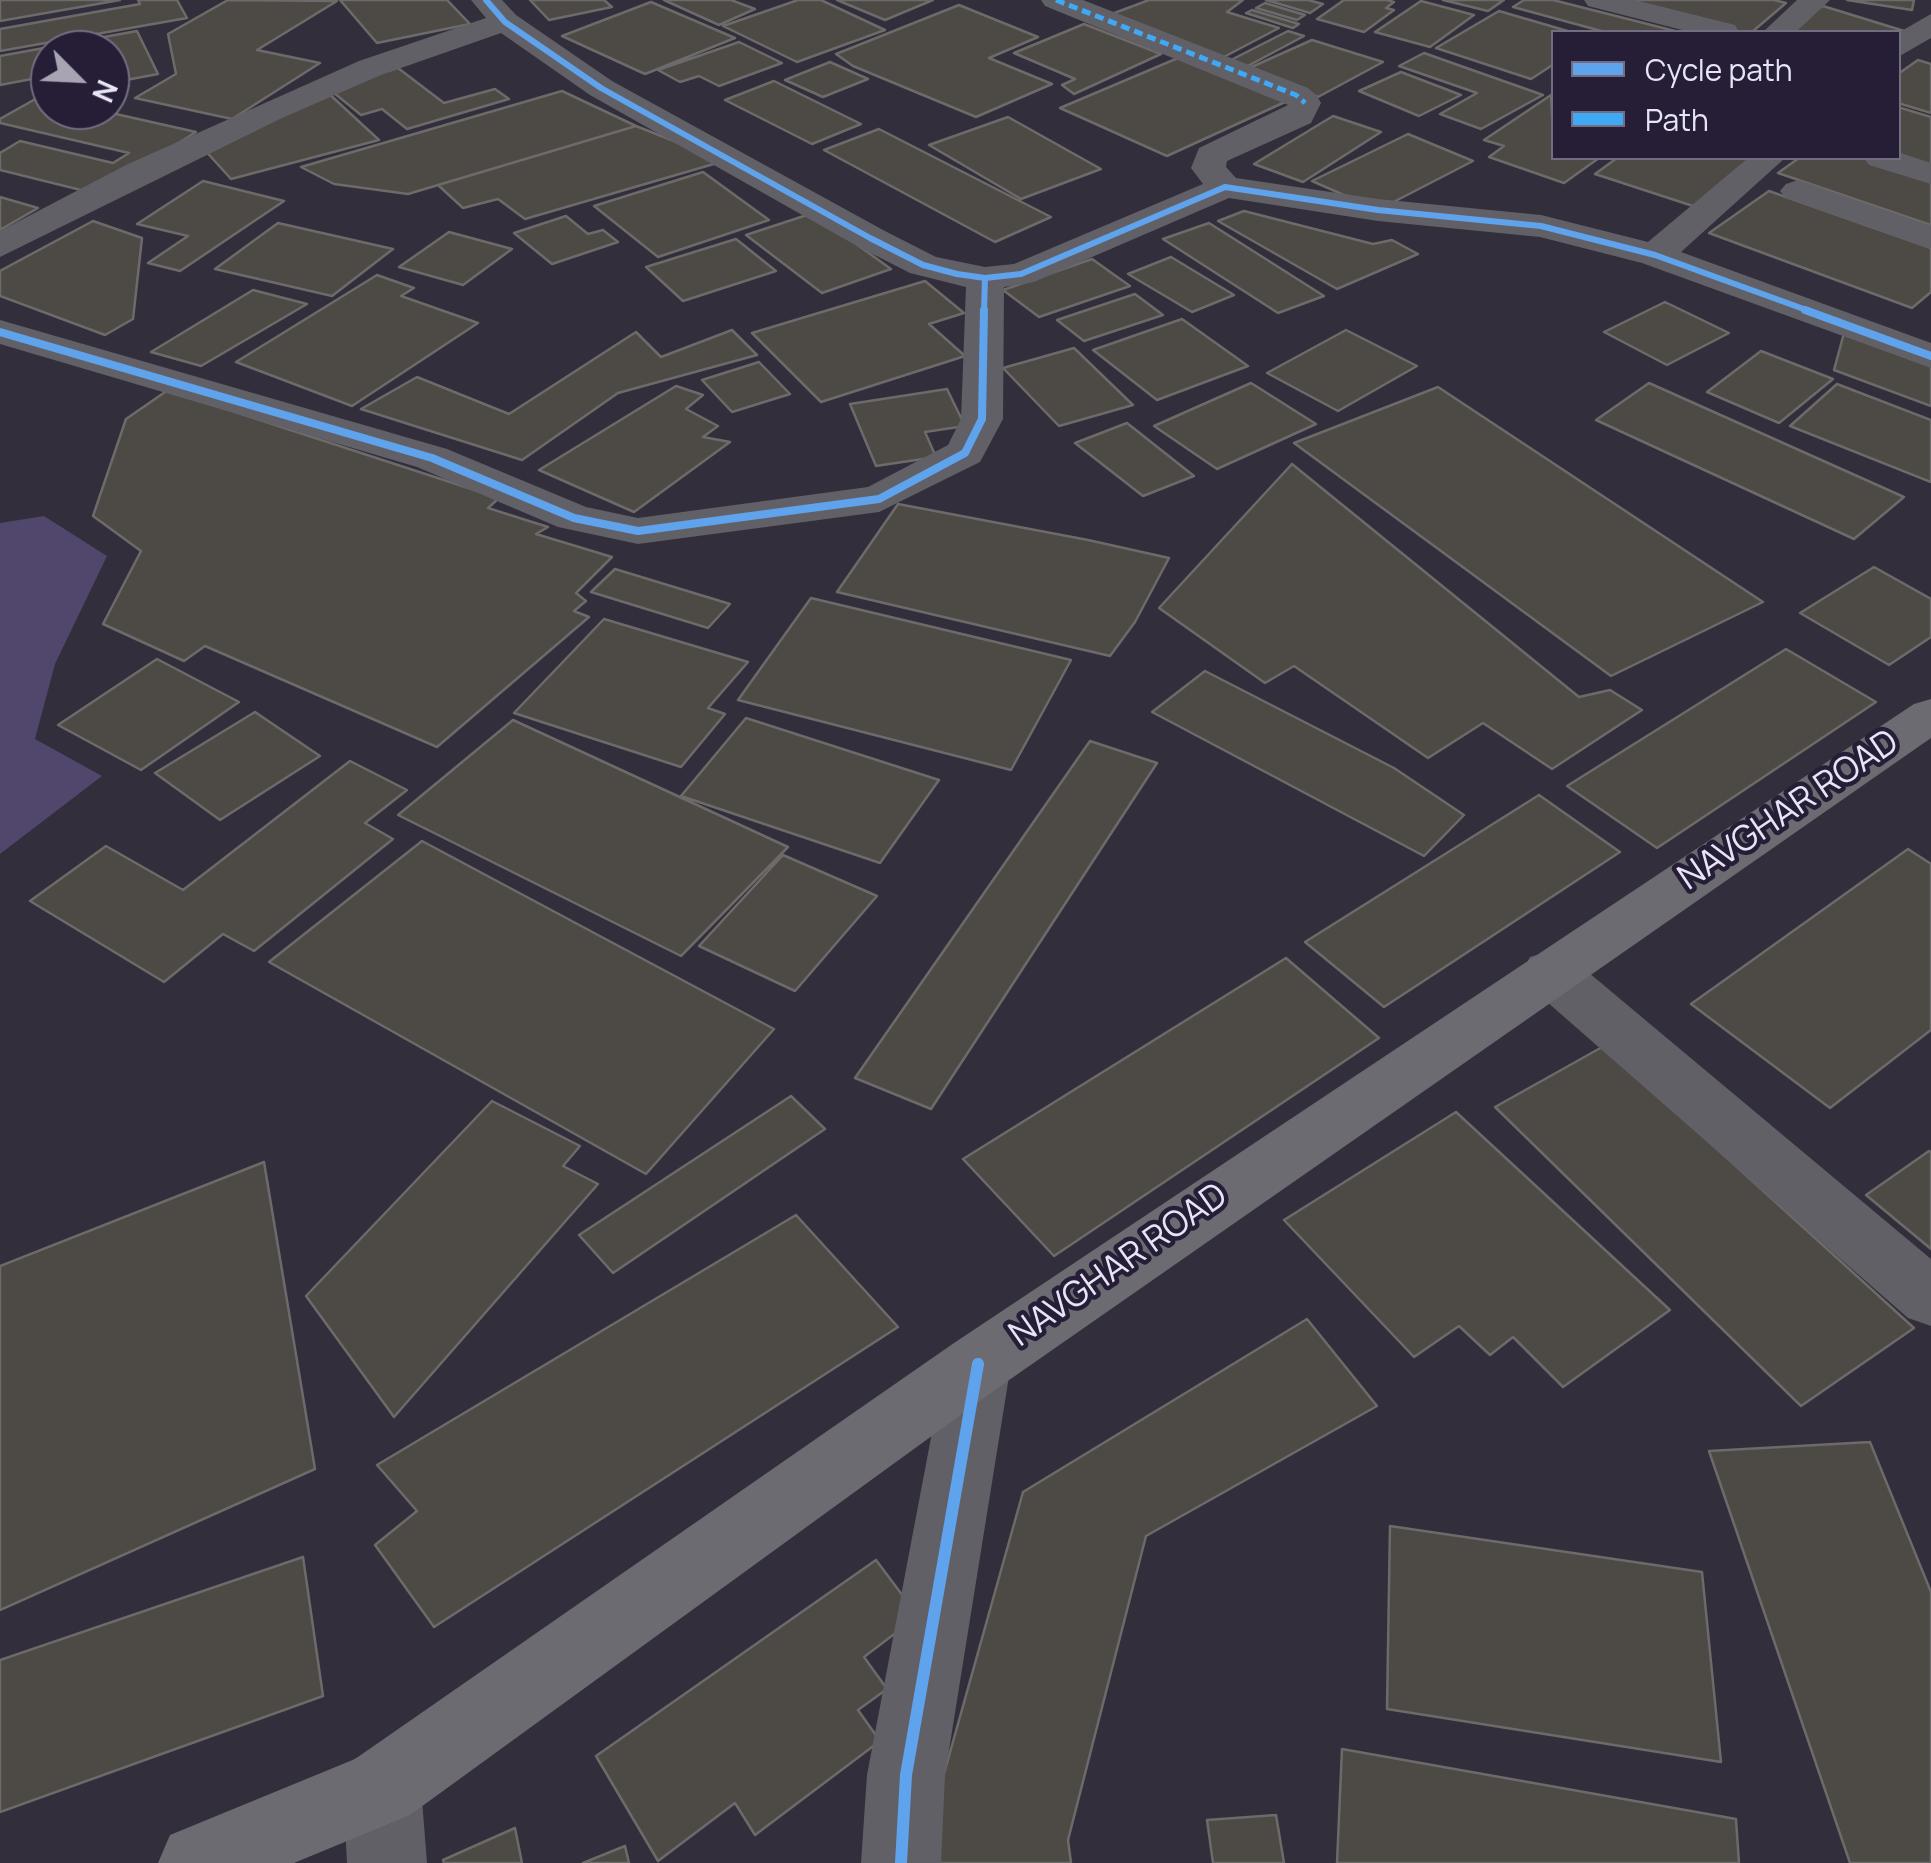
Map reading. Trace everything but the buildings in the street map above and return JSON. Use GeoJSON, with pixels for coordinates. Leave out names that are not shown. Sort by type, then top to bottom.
{"type":"FeatureCollection","features":[{"type":"Feature","properties":{"kind":"main road","name":"NAVGHAR ROAD"},"geometry":{"type":"LineString","coordinates":[[198,1863],[382,1787],[978,1364],[1931,715]]}},
{"type":"Feature","properties":{"kind":"street"},"geometry":{"type":"LineString","coordinates":[[1056,0],[1296,94],[1305,103],[1299,116],[1211,156],[1208,168],[1225,187]]}},
{"type":"Feature","properties":{"kind":"street"},"geometry":{"type":"LineString","coordinates":[[1599,0],[1716,30]]}},
{"type":"Feature","properties":{"kind":"street"},"geometry":{"type":"LineString","coordinates":[[1780,30],[1815,0]]}},
{"type":"Feature","properties":{"kind":"street"},"geometry":{"type":"LineString","coordinates":[[0,246],[138,172],[496,11],[601,88],[923,265],[985,278],[1021,274],[1225,187],[1378,210],[1541,226],[1655,256],[1915,351],[1931,322]]}},
{"type":"Feature","properties":{"kind":"street"},"geometry":{"type":"LineString","coordinates":[[1901,46],[1931,23]]}},
{"type":"Feature","properties":{"kind":"street"},"geometry":{"type":"LineString","coordinates":[[1655,256],[1766,160]]}},
{"type":"Feature","properties":{"kind":"street"},"geometry":{"type":"LineString","coordinates":[[1887,160],[1931,174]]}},
{"type":"Feature","properties":{"kind":"street"},"geometry":{"type":"LineString","coordinates":[[1798,191],[1931,238]]}},
{"type":"Feature","properties":{"kind":"street"},"geometry":{"type":"LineString","coordinates":[[0,332],[432,458],[574,518],[638,531],[879,499],[965,453],[982,419],[985,278]]}},
{"type":"Feature","properties":{"kind":"street"},"geometry":{"type":"LineString","coordinates":[[1550,972],[1931,1298]]}},
{"type":"Feature","properties":{"kind":"street"},"geometry":{"type":"LineString","coordinates":[[901,1863],[906,1775],[978,1364]]}},
{"type":"Feature","properties":{"kind":"street"},"geometry":{"type":"LineString","coordinates":[[382,1787],[387,1863]]}},
{"type":"Feature","properties":{"kind":"shaded area"},"geometry":{"type":"Polygon","coordinates":[[[44,516],[107,556],[55,664],[35,739],[102,776],[0,854],[0,523],[44,516]]]}},
{"type":"Feature","properties":{"kind":"marked path"},"geometry":{"type":"LineString","coordinates":[[1056,0],[1296,95],[1305,103]]}},
{"type":"Feature","properties":{"kind":"cycle path"},"geometry":{"type":"LineString","coordinates":[[486,0],[505,22],[601,88],[870,238],[923,265],[957,274],[985,278],[1021,274],[1225,187],[1378,210],[1541,226],[1655,255],[1931,356]]}},
{"type":"Feature","properties":{"kind":"cycle path"},"geometry":{"type":"LineString","coordinates":[[0,332],[432,458],[574,518],[638,531],[879,499],[965,453],[982,419],[985,278]]}},
{"type":"Feature","properties":{"kind":"cycle path"},"geometry":{"type":"LineString","coordinates":[[901,1863],[906,1775],[978,1364]]}}]}
